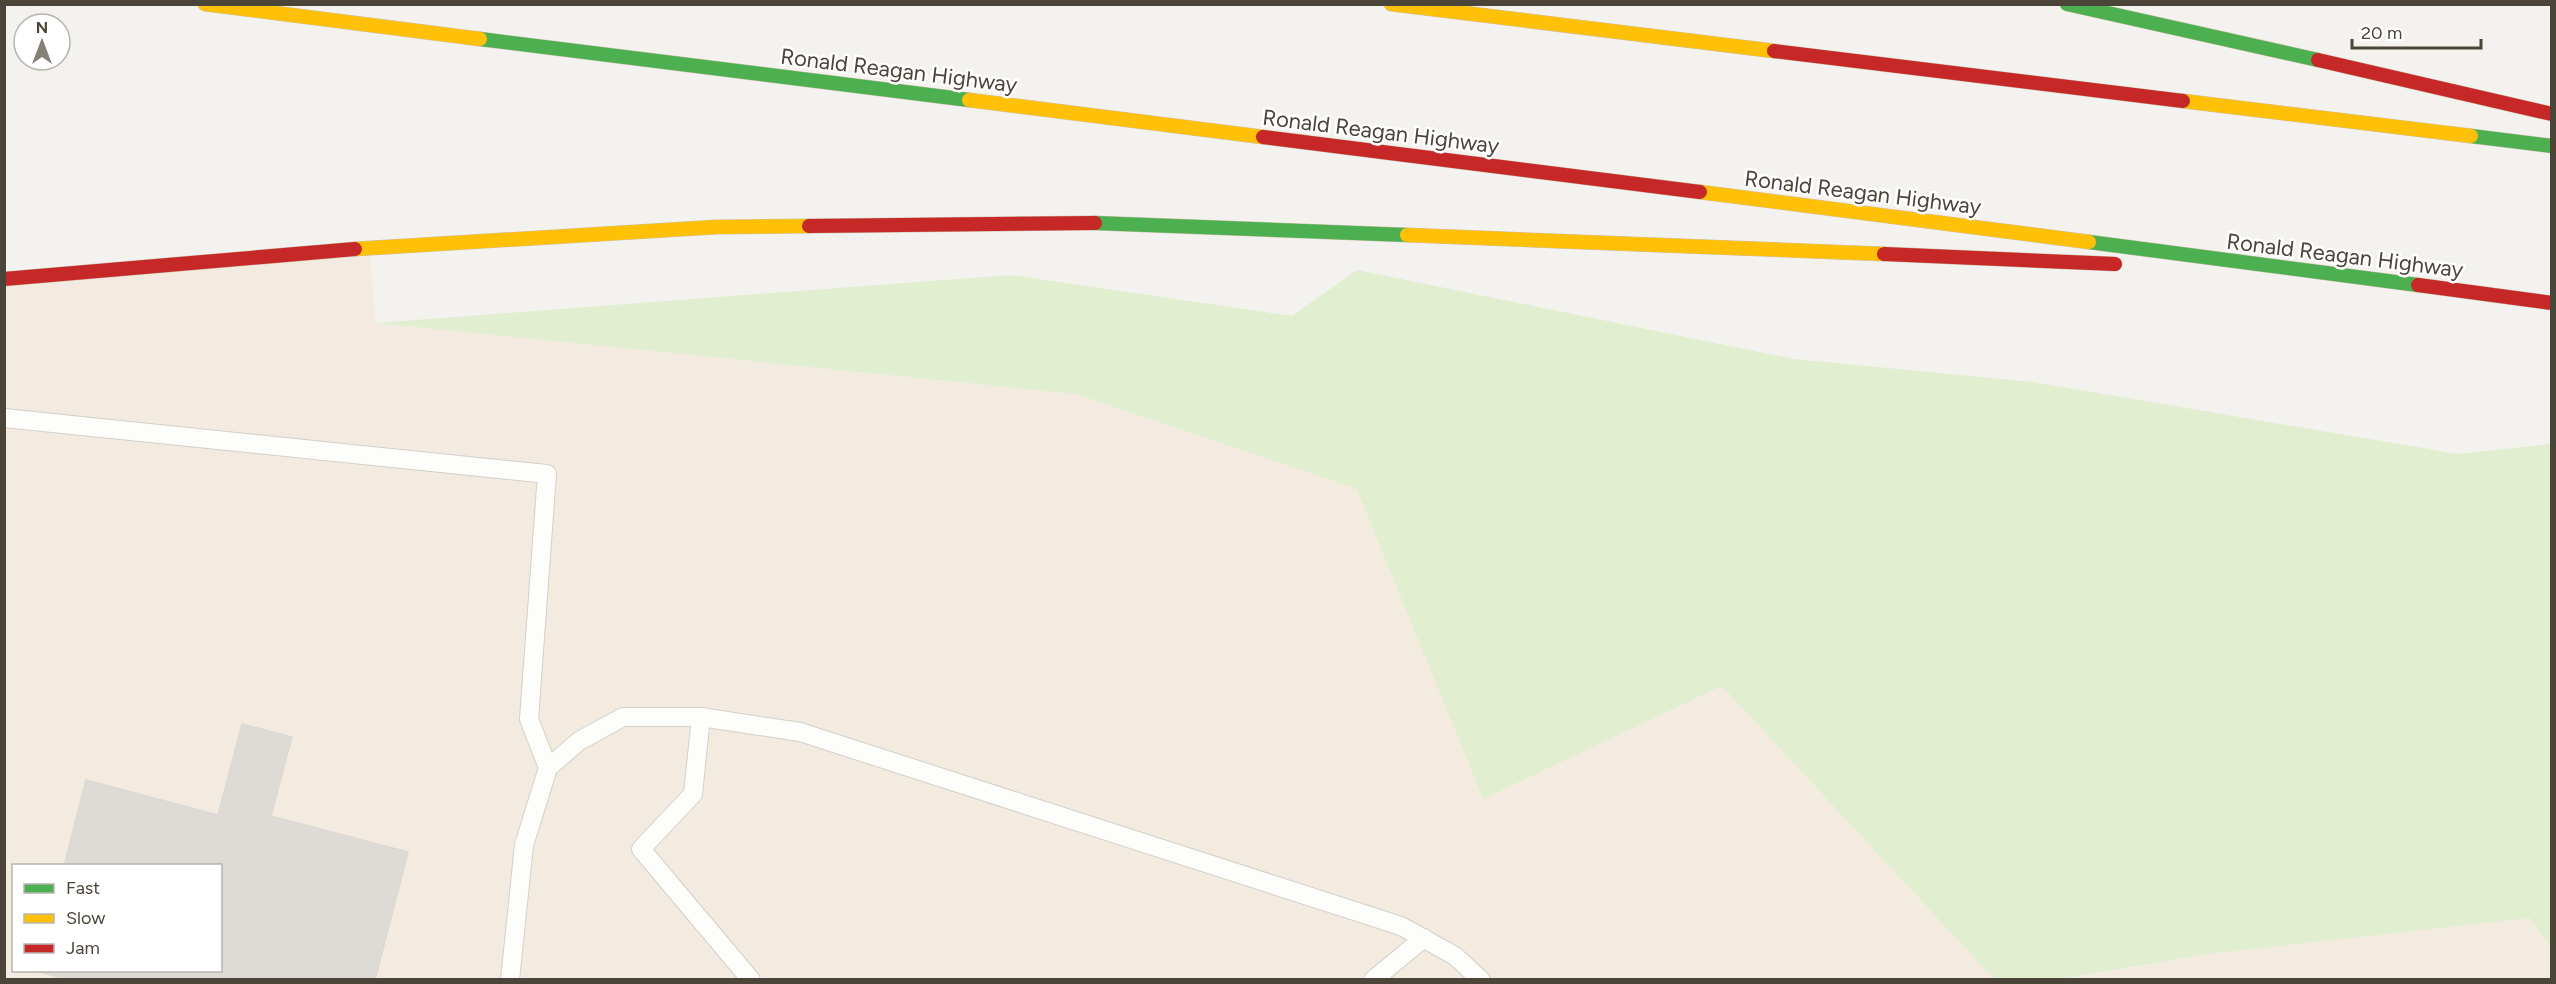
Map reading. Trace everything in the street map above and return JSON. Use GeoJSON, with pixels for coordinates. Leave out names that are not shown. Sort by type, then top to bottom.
{"type":"FeatureCollection","features":[{"type":"Feature","properties":{"kind":"highway","name":"Ronald Reagan Highway"},"geometry":{"type":"LineString","coordinates":[[205,4],[2046,236],[2552,303]]}},
{"type":"Feature","properties":{"kind":"highway"},"geometry":{"type":"LineString","coordinates":[[1390,4],[2552,146]]}},
{"type":"Feature","properties":{"kind":"highway"},"geometry":{"type":"LineString","coordinates":[[2067,4],[2552,114]]}},
{"type":"Feature","properties":{"kind":"highway"},"geometry":{"type":"LineString","coordinates":[[4,279],[422,243],[716,227],[1105,223],[1393,232],[2132,265]]}},
{"type":"Feature","properties":{"kind":"highway"},"geometry":{"type":"LineString","coordinates":[[2168,267],[2323,274]]}},
{"type":"Feature","properties":{"kind":"lane"},"geometry":{"type":"LineString","coordinates":[[4,418],[547,474],[529,719],[548,768]]}},
{"type":"Feature","properties":{"kind":"lane"},"geometry":{"type":"LineString","coordinates":[[510,980],[525,845],[548,768],[579,741],[623,717],[701,717],[800,732],[1401,926],[1455,956],[1481,980]]}},
{"type":"Feature","properties":{"kind":"lane"},"geometry":{"type":"LineString","coordinates":[[701,717],[693,794],[641,849],[751,980]]}},
{"type":"Feature","properties":{"kind":"lane"},"geometry":{"type":"LineString","coordinates":[[1373,980],[1424,938]]}},
{"type":"Feature","properties":{"kind":"shaded area"},"geometry":{"type":"Polygon","coordinates":[[[369,247],[376,323],[1076,394],[1358,489],[1483,799],[1722,686],[1994,979],[5,980],[5,279],[369,247]]]}},
{"type":"Feature","properties":{"kind":"shaded area"},"geometry":{"type":"Polygon","coordinates":[[[2530,918],[2551,947],[2551,979],[2062,980],[2207,954],[2530,918]]]}},
{"type":"Feature","properties":{"kind":"green space"},"geometry":{"type":"Polygon","coordinates":[[[1357,270],[1794,359],[2033,382],[2458,454],[2551,444],[2551,947],[2530,918],[2207,954],[2062,979],[1994,979],[1722,686],[1483,799],[1357,489],[1076,394],[376,323],[1010,275],[1292,316],[1357,270]]]}},
{"type":"Feature","properties":{"kind":"building"},"geometry":{"type":"Polygon","coordinates":[[[242,724],[292,737],[271,816],[408,852],[375,980],[70,980],[40,972],[222,972],[222,864],[65,864],[86,780],[218,815],[242,724]]]}},
{"type":"Feature","properties":{"kind":"traffic: fast"},"geometry":{"type":"LineString","coordinates":[[2067,4],[2318,60]]}},
{"type":"Feature","properties":{"kind":"traffic: fast"},"geometry":{"type":"LineString","coordinates":[[480,39],[969,100]]}},
{"type":"Feature","properties":{"kind":"traffic: fast"},"geometry":{"type":"LineString","coordinates":[[2471,136],[2552,146]]}},
{"type":"Feature","properties":{"kind":"traffic: fast"},"geometry":{"type":"LineString","coordinates":[[1095,223],[1407,235]]}},
{"type":"Feature","properties":{"kind":"traffic: fast"},"geometry":{"type":"LineString","coordinates":[[2089,242],[2418,285]]}},
{"type":"Feature","properties":{"kind":"traffic: slow"},"geometry":{"type":"LineString","coordinates":[[205,4],[480,39]]}},
{"type":"Feature","properties":{"kind":"traffic: slow"},"geometry":{"type":"LineString","coordinates":[[1391,4],[1774,51]]}},
{"type":"Feature","properties":{"kind":"traffic: slow"},"geometry":{"type":"LineString","coordinates":[[969,100],[1263,137]]}},
{"type":"Feature","properties":{"kind":"traffic: slow"},"geometry":{"type":"LineString","coordinates":[[2183,101],[2471,136]]}},
{"type":"Feature","properties":{"kind":"traffic: slow"},"geometry":{"type":"LineString","coordinates":[[1700,192],[2089,242]]}},
{"type":"Feature","properties":{"kind":"traffic: slow"},"geometry":{"type":"LineString","coordinates":[[355,249],[716,227],[809,226]]}},
{"type":"Feature","properties":{"kind":"traffic: slow"},"geometry":{"type":"LineString","coordinates":[[1407,235],[1884,254]]}},
{"type":"Feature","properties":{"kind":"traffic: jam"},"geometry":{"type":"LineString","coordinates":[[1774,51],[2183,101]]}},
{"type":"Feature","properties":{"kind":"traffic: jam"},"geometry":{"type":"LineString","coordinates":[[2318,60],[2552,114]]}},
{"type":"Feature","properties":{"kind":"traffic: jam"},"geometry":{"type":"LineString","coordinates":[[1263,137],[1700,192]]}},
{"type":"Feature","properties":{"kind":"traffic: jam"},"geometry":{"type":"LineString","coordinates":[[809,226],[1095,223]]}},
{"type":"Feature","properties":{"kind":"traffic: jam"},"geometry":{"type":"LineString","coordinates":[[4,279],[355,249]]}},
{"type":"Feature","properties":{"kind":"traffic: jam"},"geometry":{"type":"LineString","coordinates":[[1884,254],[2115,264]]}},
{"type":"Feature","properties":{"kind":"traffic: jam"},"geometry":{"type":"LineString","coordinates":[[2418,285],[2552,303]]}}]}
